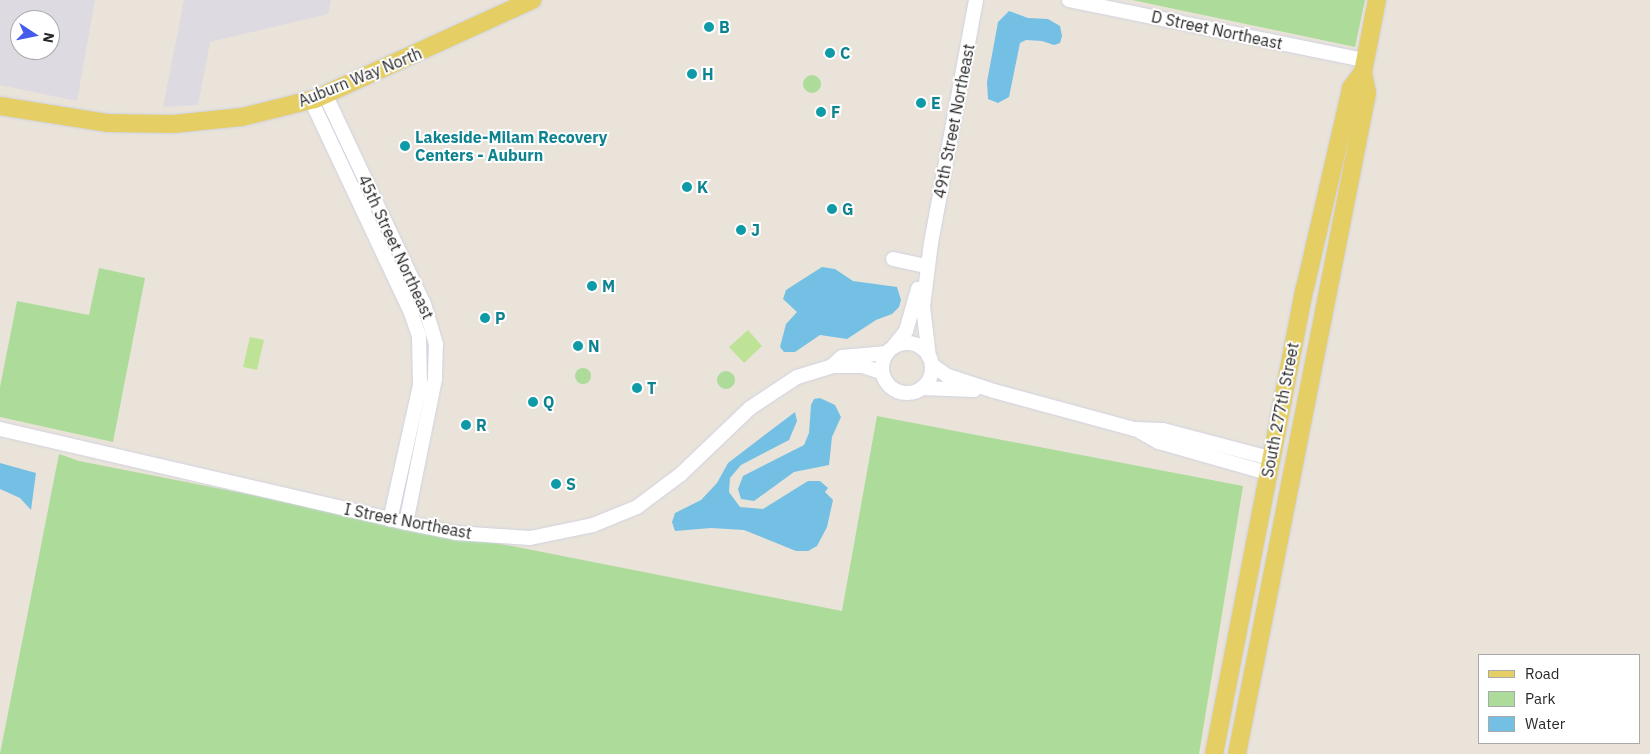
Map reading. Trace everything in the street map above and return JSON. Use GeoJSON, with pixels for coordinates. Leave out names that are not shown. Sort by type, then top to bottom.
{"type":"FeatureCollection","features":[{"type":"Feature","properties":{"kind":"main road","name":"Auburn Way North"},"geometry":{"type":"LineString","coordinates":[[0,106],[107,123],[173,124],[242,117],[318,97],[532,0]]}},
{"type":"Feature","properties":{"kind":"main road","name":"South 277th Street"},"geometry":{"type":"LineString","coordinates":[[1238,754],[1367,92],[1364,66],[1377,0]]}},
{"type":"Feature","properties":{"kind":"main road","name":"South 277th Street"},"geometry":{"type":"LineString","coordinates":[[1214,754],[1270,466],[1351,88],[1364,66]]}},
{"type":"Feature","properties":{"kind":"main road"},"geometry":{"type":"LineString","coordinates":[[1249,694],[1243,667],[1276,482],[1270,466],[1292,444],[1304,413]]}},
{"type":"Feature","properties":{"kind":"main road"},"geometry":{"type":"LineString","coordinates":[[1221,719],[1224,754]]}},
{"type":"Feature","properties":{"kind":"street","name":"49th Street Northeast"},"geometry":{"type":"LineString","coordinates":[[930,361],[923,307],[931,243],[976,0]]}},
{"type":"Feature","properties":{"kind":"street","name":"D Street Northeast"},"geometry":{"type":"LineString","coordinates":[[1069,0],[1364,66]]}},
{"type":"Feature","properties":{"kind":"street","name":"45th Street Northeast"},"geometry":{"type":"LineString","coordinates":[[318,97],[410,310],[419,336],[420,385],[390,520]]}},
{"type":"Feature","properties":{"kind":"street","name":"45th Street Northeast"},"geometry":{"type":"LineString","coordinates":[[318,97],[432,323],[436,344],[436,379],[406,523]]}},
{"type":"Feature","properties":{"kind":"street","name":"49th Street Northeast"},"geometry":{"type":"LineString","coordinates":[[890,350],[908,325],[931,243]]}},
{"type":"Feature","properties":{"kind":"street"},"geometry":{"type":"LineString","coordinates":[[893,259],[925,266]]}},
{"type":"Feature","properties":{"kind":"street"},"geometry":{"type":"LineString","coordinates":[[930,361],[928,381],[915,392],[899,392],[886,382],[881,372],[890,350],[900,344],[917,345],[930,361],[948,376],[994,391],[1134,429],[1163,430],[1270,466]]}},
{"type":"Feature","properties":{"kind":"street","name":"I Street Northeast"},"geometry":{"type":"LineString","coordinates":[[832,366],[842,357],[890,350]]}},
{"type":"Feature","properties":{"kind":"street","name":"I Street Northeast"},"geometry":{"type":"LineString","coordinates":[[0,429],[390,520],[456,533],[530,538],[593,525],[637,508],[680,475],[750,408],[797,377],[832,366],[863,366],[881,372]]}},
{"type":"Feature","properties":{"kind":"street"},"geometry":{"type":"LineString","coordinates":[[922,388],[994,391]]}},
{"type":"Feature","properties":{"kind":"shaded area"},"geometry":{"type":"Polygon","coordinates":[[[0,0],[95,0],[77,101],[0,85],[0,0]]]}},
{"type":"Feature","properties":{"kind":"shaded area"},"geometry":{"type":"Polygon","coordinates":[[[184,0],[331,0],[328,14],[210,42],[198,105],[163,107],[184,0]]]}},
{"type":"Feature","properties":{"kind":"green space"},"geometry":{"type":"Polygon","coordinates":[[[1132,0],[1365,0],[1355,47],[1132,0]]]}},
{"type":"Feature","properties":{"kind":"green space"},"geometry":{"type":"Polygon","coordinates":[[[812,75],[818,78],[821,84],[818,90],[812,93],[806,90],[803,84],[806,78],[812,75]]]}},
{"type":"Feature","properties":{"kind":"green space"},"geometry":{"type":"Polygon","coordinates":[[[99,268],[145,278],[113,442],[0,417],[0,387],[17,301],[89,315],[99,268]]]}},
{"type":"Feature","properties":{"kind":"green space"},"geometry":{"type":"Polygon","coordinates":[[[748,330],[762,346],[744,363],[729,347],[748,330]]]}},
{"type":"Feature","properties":{"kind":"green space"},"geometry":{"type":"Polygon","coordinates":[[[250,337],[264,340],[257,370],[243,367],[250,337]]]}},
{"type":"Feature","properties":{"kind":"green space"},"geometry":{"type":"Polygon","coordinates":[[[583,368],[589,370],[591,376],[589,382],[583,384],[577,382],[575,376],[577,370],[583,368]]]}},
{"type":"Feature","properties":{"kind":"green space"},"geometry":{"type":"Polygon","coordinates":[[[726,371],[732,374],[735,380],[732,386],[726,389],[720,386],[717,380],[720,374],[726,371]]]}},
{"type":"Feature","properties":{"kind":"green space"},"geometry":{"type":"Polygon","coordinates":[[[877,416],[1243,486],[1199,754],[0,754],[59,454],[79,461],[842,611],[877,416]]]}},
{"type":"Feature","properties":{"kind":"water"},"geometry":{"type":"Polygon","coordinates":[[[1009,11],[1028,18],[1048,19],[1060,26],[1062,36],[1060,43],[1054,45],[1042,41],[1026,40],[1020,43],[1009,97],[998,103],[988,99],[987,82],[998,22],[1009,11]]]}},
{"type":"Feature","properties":{"kind":"water"},"geometry":{"type":"Polygon","coordinates":[[[822,267],[835,269],[853,281],[897,287],[901,300],[899,307],[892,314],[876,320],[847,339],[820,335],[795,352],[784,352],[780,347],[786,324],[797,312],[783,299],[786,290],[822,267]]]}},
{"type":"Feature","properties":{"kind":"water"},"geometry":{"type":"Polygon","coordinates":[[[820,398],[835,405],[841,417],[832,437],[829,465],[794,472],[754,501],[741,499],[738,489],[743,476],[804,445],[809,433],[811,405],[814,399],[820,398]]]}},
{"type":"Feature","properties":{"kind":"water"},"geometry":{"type":"Polygon","coordinates":[[[795,412],[797,421],[789,440],[741,465],[730,478],[729,492],[740,507],[763,509],[808,481],[820,481],[828,488],[825,492],[833,500],[827,527],[817,546],[808,551],[796,551],[744,530],[711,528],[675,531],[672,522],[675,513],[701,500],[717,483],[728,463],[795,412]]]}},
{"type":"Feature","properties":{"kind":"water"},"geometry":{"type":"Polygon","coordinates":[[[0,463],[36,473],[31,510],[20,498],[0,489],[0,463]]]}},
{"type":"Feature","properties":{"kind":"place","name":"B"},"geometry":{"type":"Point","coordinates":[709,27]}},
{"type":"Feature","properties":{"kind":"place","name":"C"},"geometry":{"type":"Point","coordinates":[830,53]}},
{"type":"Feature","properties":{"kind":"place","name":"H"},"geometry":{"type":"Point","coordinates":[692,74]}},
{"type":"Feature","properties":{"kind":"place","name":"E"},"geometry":{"type":"Point","coordinates":[921,103]}},
{"type":"Feature","properties":{"kind":"place","name":"F"},"geometry":{"type":"Point","coordinates":[821,112]}},
{"type":"Feature","properties":{"kind":"place","name":"Lakeside-Milam Recovery Centers - Auburn"},"geometry":{"type":"Point","coordinates":[405,146]}},
{"type":"Feature","properties":{"kind":"place","name":"K"},"geometry":{"type":"Point","coordinates":[687,187]}},
{"type":"Feature","properties":{"kind":"place","name":"G"},"geometry":{"type":"Point","coordinates":[832,209]}},
{"type":"Feature","properties":{"kind":"place","name":"J"},"geometry":{"type":"Point","coordinates":[741,230]}},
{"type":"Feature","properties":{"kind":"place","name":"M"},"geometry":{"type":"Point","coordinates":[592,286]}},
{"type":"Feature","properties":{"kind":"place","name":"P"},"geometry":{"type":"Point","coordinates":[485,318]}},
{"type":"Feature","properties":{"kind":"place","name":"N"},"geometry":{"type":"Point","coordinates":[578,346]}},
{"type":"Feature","properties":{"kind":"place","name":"T"},"geometry":{"type":"Point","coordinates":[637,388]}},
{"type":"Feature","properties":{"kind":"place","name":"Q"},"geometry":{"type":"Point","coordinates":[533,402]}},
{"type":"Feature","properties":{"kind":"place","name":"R"},"geometry":{"type":"Point","coordinates":[466,425]}},
{"type":"Feature","properties":{"kind":"place","name":"S"},"geometry":{"type":"Point","coordinates":[556,484]}}]}
